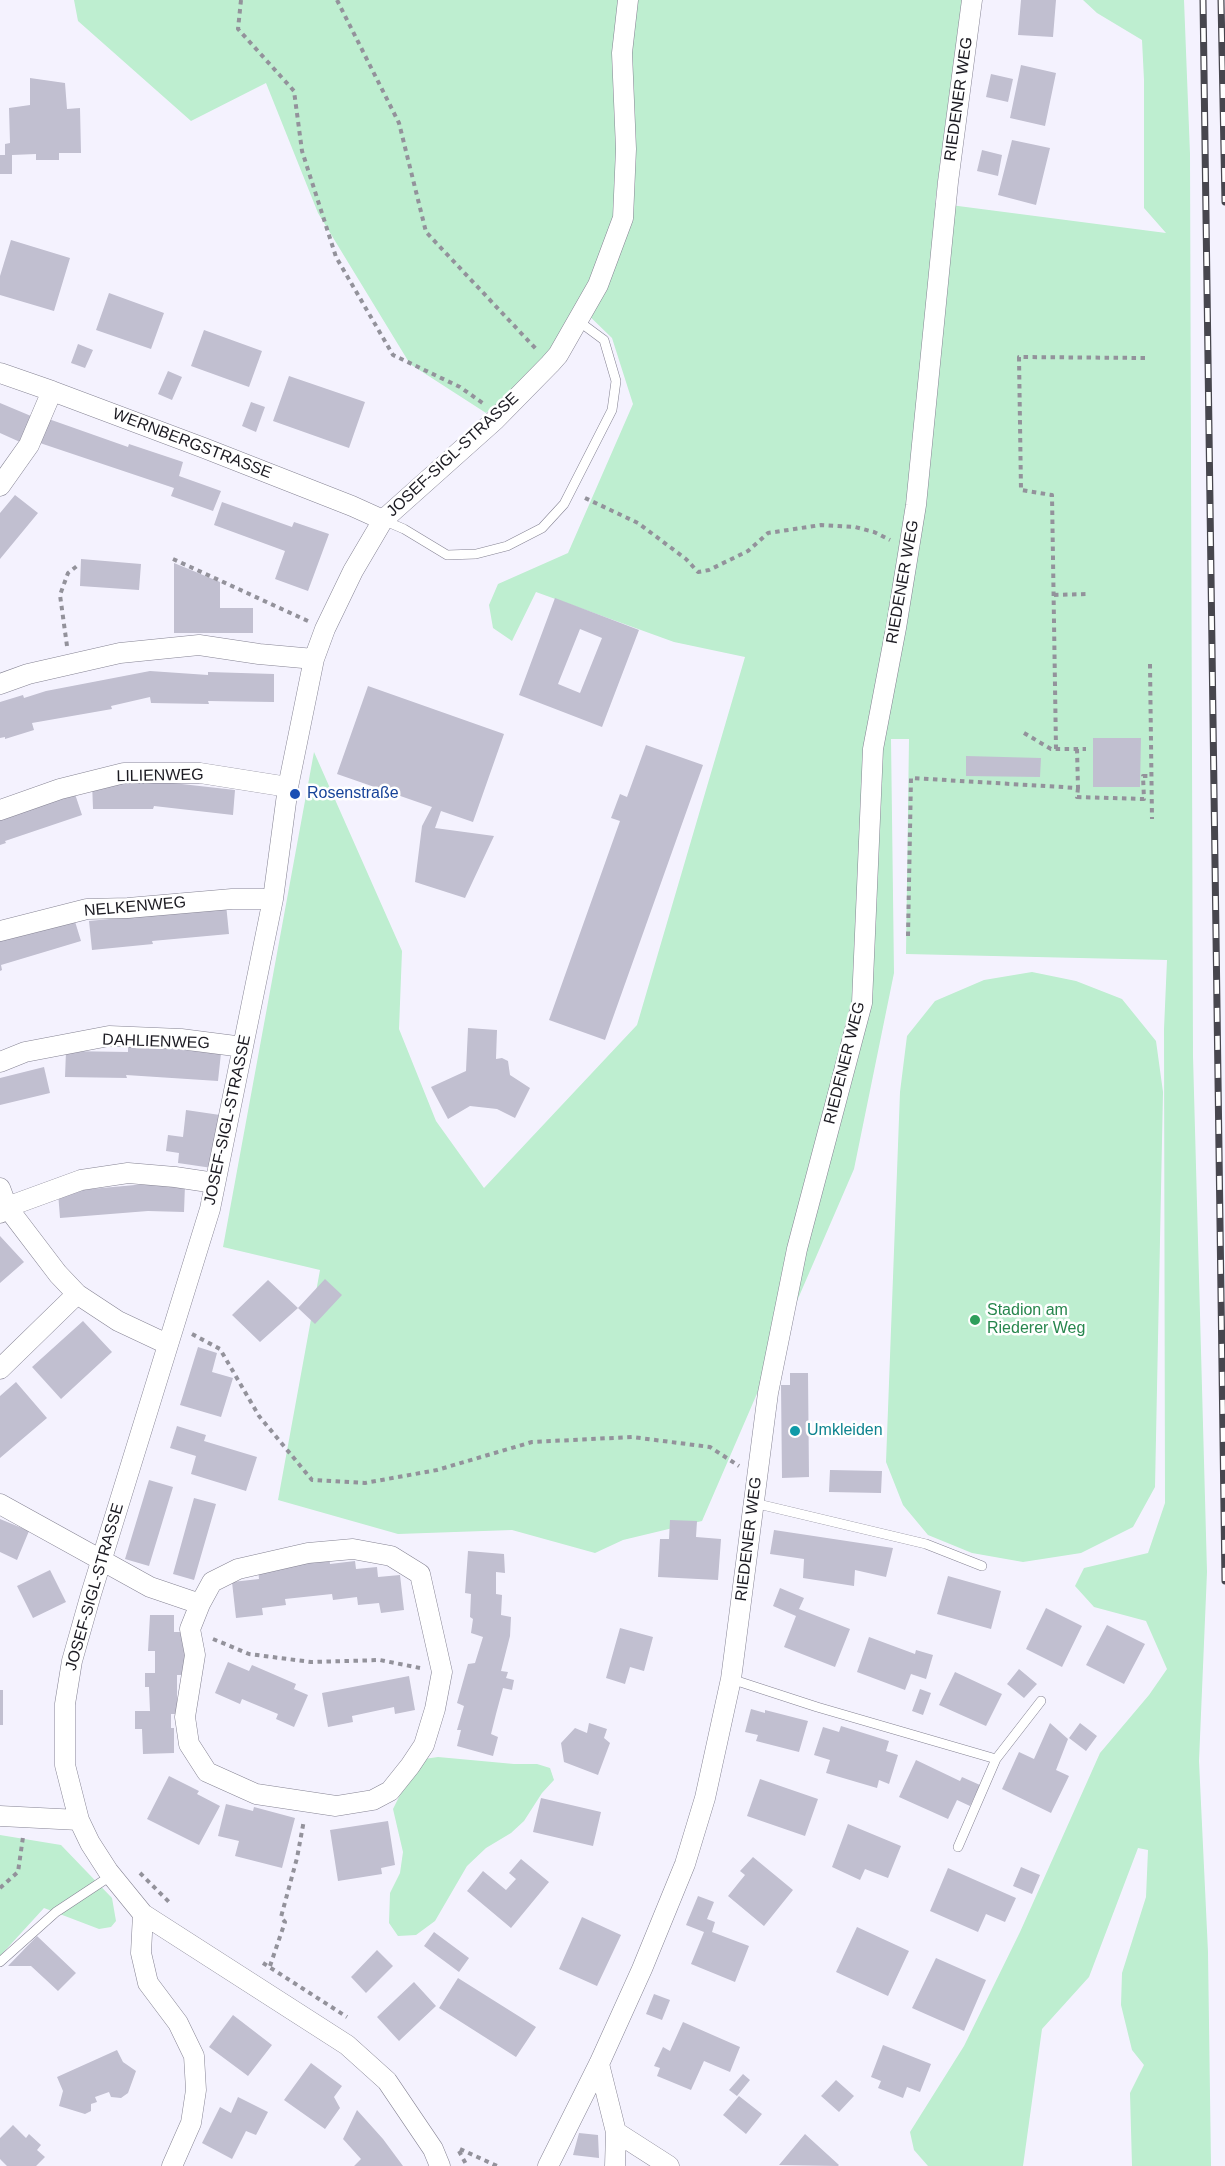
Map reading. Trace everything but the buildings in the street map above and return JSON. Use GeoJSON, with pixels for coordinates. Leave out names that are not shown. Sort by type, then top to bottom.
{"type":"FeatureCollection","features":[{"type":"Feature","properties":{"kind":"street","name":"JOSEF-SIGL-STRASSE"},"geometry":{"type":"LineString","coordinates":[[440,2166],[433,2149],[387,2080],[346,2044],[143,1914],[111,1875],[90,1843],[79,1820],[65,1765],[65,1704],[72,1661],[210,1209],[273,899],[288,787],[314,659],[325,629],[353,572],[383,520],[499,415],[550,364],[558,355],[598,285],[623,218],[626,150],[622,53],[627,0]]}},
{"type":"Feature","properties":{"kind":"street","name":"RIEDENER WEG"},"geometry":{"type":"LineString","coordinates":[[548,2166],[599,2064],[642,1969],[685,1864],[705,1798],[731,1679],[768,1393],[797,1249],[862,1003],[873,749],[916,506],[948,182],[972,0]]}},
{"type":"Feature","properties":{"kind":"street","name":"WERNBERGSTRASSE"},"geometry":{"type":"LineString","coordinates":[[0,373],[352,506],[383,520]]}},
{"type":"Feature","properties":{"kind":"street"},"geometry":{"type":"LineString","coordinates":[[0,486],[29,445],[52,391]]}},
{"type":"Feature","properties":{"kind":"street"},"geometry":{"type":"LineString","coordinates":[[0,684],[28,674],[120,653],[199,645],[314,659]]}},
{"type":"Feature","properties":{"kind":"street","name":"LILIENWEG"},"geometry":{"type":"LineString","coordinates":[[0,810],[60,789],[124,773],[200,773],[288,787]]}},
{"type":"Feature","properties":{"kind":"street","name":"NELKENWEG"},"geometry":{"type":"LineString","coordinates":[[0,931],[87,909],[128,908],[232,898],[273,899]]}},
{"type":"Feature","properties":{"kind":"street","name":"DAHLIENWEG"},"geometry":{"type":"LineString","coordinates":[[0,1062],[25,1052],[109,1036],[181,1039],[243,1047]]}},
{"type":"Feature","properties":{"kind":"street"},"geometry":{"type":"LineString","coordinates":[[4,1210],[81,1180],[128,1173],[215,1183]]}},
{"type":"Feature","properties":{"kind":"street"},"geometry":{"type":"LineString","coordinates":[[0,1188],[4,1210],[77,1294],[118,1321],[167,1344]]}},
{"type":"Feature","properties":{"kind":"street"},"geometry":{"type":"LineString","coordinates":[[0,1370],[77,1294]]}},
{"type":"Feature","properties":{"kind":"street"},"geometry":{"type":"LineString","coordinates":[[0,1504],[150,1587],[200,1604]]}},
{"type":"Feature","properties":{"kind":"street"},"geometry":{"type":"LineString","coordinates":[[353,1549],[391,1556],[420,1574],[442,1672],[435,1708],[424,1745],[390,1791],[373,1800],[336,1806],[256,1794],[207,1772],[189,1744],[185,1717],[195,1655],[190,1629],[200,1604],[212,1582],[238,1569],[308,1553],[353,1549]]}},
{"type":"Feature","properties":{"kind":"street"},"geometry":{"type":"LineString","coordinates":[[0,1816],[79,1820]]}},
{"type":"Feature","properties":{"kind":"street"},"geometry":{"type":"LineString","coordinates":[[143,1914],[141,1953],[148,1983],[178,2023],[194,2056],[196,2090],[191,2123],[172,2166]]}},
{"type":"Feature","properties":{"kind":"street"},"geometry":{"type":"LineString","coordinates":[[599,2064],[616,2132],[615,2166]]}},
{"type":"Feature","properties":{"kind":"street"},"geometry":{"type":"LineString","coordinates":[[616,2132],[669,2166]]}},
{"type":"Feature","properties":{"kind":"lane"},"geometry":{"type":"LineString","coordinates":[[383,520],[404,529],[447,555],[476,554],[507,546],[542,528],[564,504],[612,411],[616,381],[604,340],[577,320]]}},
{"type":"Feature","properties":{"kind":"lane"},"geometry":{"type":"LineString","coordinates":[[754,1503],[926,1544],[982,1566]]}},
{"type":"Feature","properties":{"kind":"lane"},"geometry":{"type":"LineString","coordinates":[[731,1679],[817,1707],[996,1759]]}},
{"type":"Feature","properties":{"kind":"lane"},"geometry":{"type":"LineString","coordinates":[[958,1847],[996,1759],[1041,1701]]}},
{"type":"Feature","properties":{"kind":"lane"},"geometry":{"type":"LineString","coordinates":[[0,1962],[56,1912],[111,1875]]}},
{"type":"Feature","properties":{"kind":"path"},"geometry":{"type":"LineString","coordinates":[[241,0],[238,29],[294,91],[302,152],[336,256],[393,355],[460,387],[499,415]]}},
{"type":"Feature","properties":{"kind":"path"},"geometry":{"type":"LineString","coordinates":[[336,0],[399,123],[426,232],[550,364]]}},
{"type":"Feature","properties":{"kind":"path"},"geometry":{"type":"LineString","coordinates":[[1056,749],[1052,495],[1021,490],[1019,357],[1144,358]]}},
{"type":"Feature","properties":{"kind":"path"},"geometry":{"type":"LineString","coordinates":[[572,489],[591,502],[638,523],[686,559],[698,572],[709,570],[748,551],[768,533],[821,525],[855,527],[874,532],[909,548]]}},
{"type":"Feature","properties":{"kind":"path"},"geometry":{"type":"LineString","coordinates":[[173,559],[325,629]]}},
{"type":"Feature","properties":{"kind":"path"},"geometry":{"type":"LineString","coordinates":[[70,664],[60,595],[68,573],[77,566]]}},
{"type":"Feature","properties":{"kind":"path"},"geometry":{"type":"LineString","coordinates":[[1054,595],[1088,594]]}},
{"type":"Feature","properties":{"kind":"path"},"geometry":{"type":"LineString","coordinates":[[1150,664],[1152,819]]}},
{"type":"Feature","properties":{"kind":"path"},"geometry":{"type":"LineString","coordinates":[[1024,733],[1051,749],[1086,749]]}},
{"type":"Feature","properties":{"kind":"path"},"geometry":{"type":"LineString","coordinates":[[1077,749],[1077,797],[1144,799],[1143,776],[1151,776]]}},
{"type":"Feature","properties":{"kind":"path"},"geometry":{"type":"LineString","coordinates":[[908,936],[911,778],[1078,788]]}},
{"type":"Feature","properties":{"kind":"path"},"geometry":{"type":"LineString","coordinates":[[174,1323],[220,1349],[259,1416],[312,1480],[365,1483],[437,1470],[532,1442],[632,1437],[710,1447],[757,1478]]}},
{"type":"Feature","properties":{"kind":"path"},"geometry":{"type":"LineString","coordinates":[[190,1629],[249,1654],[310,1662],[380,1660],[442,1672]]}},
{"type":"Feature","properties":{"kind":"path"},"geometry":{"type":"LineString","coordinates":[[270,1966],[285,1922],[281,1917],[297,1858],[307,1802]]}},
{"type":"Feature","properties":{"kind":"path"},"geometry":{"type":"LineString","coordinates":[[0,1888],[18,1872],[23,1848],[24,1817]]}},
{"type":"Feature","properties":{"kind":"path"},"geometry":{"type":"LineString","coordinates":[[458,2149],[497,2166]]}},
{"type":"Feature","properties":{"kind":"green space"},"geometry":{"type":"Polygon","coordinates":[[[74,0],[962,0],[935,203],[1166,233],[1144,208],[1142,40],[1097,13],[1083,0],[1184,0],[1190,154],[1193,1056],[1207,1572],[1199,1761],[1208,1952],[1211,2166],[1132,2166],[1130,2093],[1144,2065],[1132,2050],[1121,2005],[1122,1973],[1146,1897],[1148,1850],[1138,1848],[1089,1977],[1042,2029],[1023,2166],[928,2166],[914,2150],[910,2132],[964,2046],[1020,1932],[1100,1753],[1149,1695],[1167,1669],[1146,1621],[1094,1607],[1075,1586],[1084,1568],[1148,1553],[1165,1503],[1164,1029],[1167,960],[906,954],[909,739],[891,739],[894,973],[854,1169],[702,1521],[623,1540],[595,1553],[512,1530],[398,1534],[278,1500],[320,1270],[223,1247],[314,752],[402,951],[399,1029],[436,1121],[484,1188],[637,1025],[745,657],[674,642],[536,592],[512,641],[493,628],[489,605],[498,584],[568,553],[633,404],[612,338],[580,307],[555,352],[486,413],[410,364],[318,213],[266,83],[191,121],[78,21],[74,0]]]}},
{"type":"Feature","properties":{"kind":"green space"},"geometry":{"type":"Polygon","coordinates":[[[1032,972],[1076,981],[1122,999],[1156,1041],[1163,1092],[1155,1487],[1133,1527],[1081,1553],[1023,1562],[972,1553],[928,1535],[903,1505],[886,1462],[900,1092],[907,1036],[935,1001],[984,980],[1032,972]]]}},
{"type":"Feature","properties":{"kind":"green space"},"geometry":{"type":"Polygon","coordinates":[[[438,1757],[537,1764],[550,1768],[554,1780],[542,1793],[524,1821],[511,1833],[486,1848],[467,1866],[435,1921],[416,1935],[398,1936],[389,1923],[390,1893],[400,1873],[403,1852],[393,1809],[405,1785],[424,1759],[438,1757]]]}},
{"type":"Feature","properties":{"kind":"green space"},"geometry":{"type":"Polygon","coordinates":[[[0,1835],[61,1845],[112,1898],[116,1921],[111,1927],[99,1929],[44,1908],[0,1956],[0,1835]]]}},
{"type":"Feature","properties":{"kind":"railway"},"geometry":{"type":"LineString","coordinates":[[1203,0],[1225,1581]]}},
{"type":"Feature","properties":{"kind":"railway"},"geometry":{"type":"LineString","coordinates":[[1221,0],[1225,202]]}},
{"type":"Feature","properties":{"kind":"place","name":"Rosenstraße"},"geometry":{"type":"Point","coordinates":[295,794]}},
{"type":"Feature","properties":{"kind":"place","name":"Stadion am Riederer Weg"},"geometry":{"type":"Point","coordinates":[975,1320]}},
{"type":"Feature","properties":{"kind":"place","name":"Umkleiden"},"geometry":{"type":"Point","coordinates":[795,1431]}}]}
